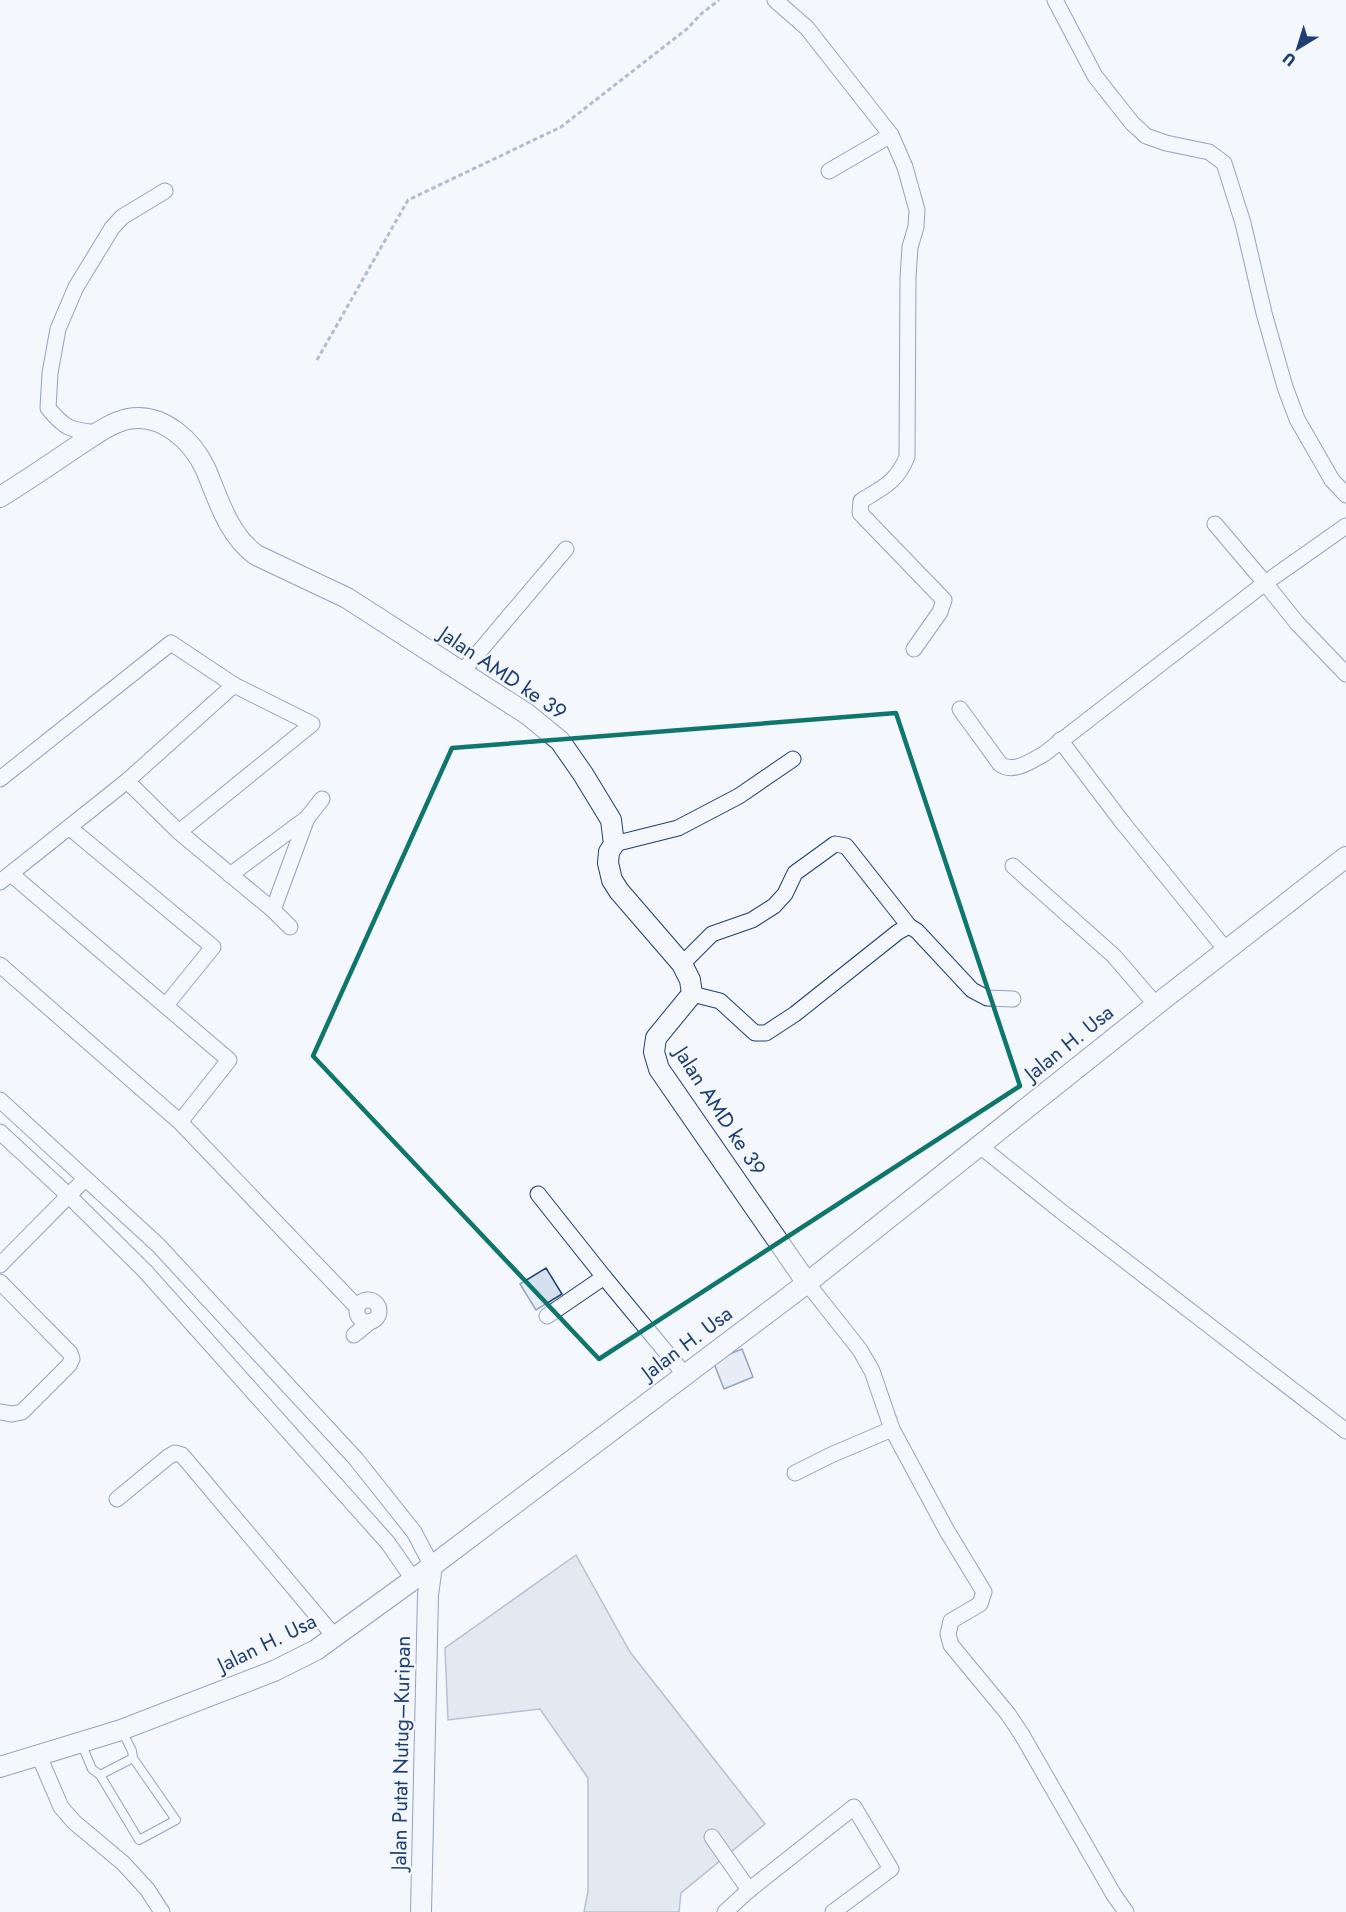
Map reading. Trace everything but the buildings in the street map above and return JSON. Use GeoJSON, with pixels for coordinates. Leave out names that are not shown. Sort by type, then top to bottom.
{"type":"FeatureCollection","features":[{"type":"Feature","properties":{"kind":"street"},"geometry":{"type":"LineString","coordinates":[[775,0],[807,27],[891,135],[905,167],[917,210],[916,227],[910,247],[908,277],[907,457],[901,472],[893,481],[861,501],[859,506],[860,513],[944,600],[940,612],[914,649]]}},
{"type":"Feature","properties":{"kind":"street"},"geometry":{"type":"LineString","coordinates":[[1055,0],[1095,76],[1132,123],[1146,136],[1166,143],[1209,152],[1224,163],[1243,223],[1264,313],[1297,419],[1332,480],[1346,495]]}},
{"type":"Feature","properties":{"kind":"street"},"geometry":{"type":"LineString","coordinates":[[828,171],[891,135]]}},
{"type":"Feature","properties":{"kind":"street"},"geometry":{"type":"LineString","coordinates":[[99,433],[80,431],[61,425],[48,408],[50,373],[58,329],[76,287],[112,228],[122,217],[165,191]]}},
{"type":"Feature","properties":{"kind":"street","name":"Jalan AMD ke 39"},"geometry":{"type":"LineString","coordinates":[[0,497],[117,423],[142,418],[161,422],[189,444],[203,464],[232,530],[243,545],[256,555],[347,598],[527,714],[560,741],[584,774],[611,820],[614,844],[609,852],[608,863],[612,880],[618,891],[682,964],[690,980],[692,994],[656,1038],[654,1052],[659,1069],[807,1283]]}},
{"type":"Feature","properties":{"kind":"street"},"geometry":{"type":"LineString","coordinates":[[1215,524],[1297,623],[1346,674]]}},
{"type":"Feature","properties":{"kind":"street"},"geometry":{"type":"LineString","coordinates":[[960,709],[1005,768],[1014,768],[1044,754],[1265,583],[1346,525]]}},
{"type":"Feature","properties":{"kind":"street"},"geometry":{"type":"LineString","coordinates":[[462,672],[566,549]]}},
{"type":"Feature","properties":{"kind":"street"},"geometry":{"type":"LineString","coordinates":[[0,779],[171,643],[234,684],[312,724],[179,832]]}},
{"type":"Feature","properties":{"kind":"street"},"geometry":{"type":"LineString","coordinates":[[180,1122],[229,1060],[166,1005],[5,878],[127,782],[234,684]]}},
{"type":"Feature","properties":{"kind":"street"},"geometry":{"type":"LineString","coordinates":[[1060,740],[1123,823],[1226,950]]}},
{"type":"Feature","properties":{"kind":"street"},"geometry":{"type":"LineString","coordinates":[[614,844],[678,828],[739,796],[793,759]]}},
{"type":"Feature","properties":{"kind":"street"},"geometry":{"type":"LineString","coordinates":[[127,782],[179,832],[273,910],[290,927]]}},
{"type":"Feature","properties":{"kind":"street"},"geometry":{"type":"LineString","coordinates":[[230,874],[307,818],[322,799]]}},
{"type":"Feature","properties":{"kind":"street"},"geometry":{"type":"LineString","coordinates":[[273,910],[307,818]]}},
{"type":"Feature","properties":{"kind":"street"},"geometry":{"type":"LineString","coordinates":[[70,828],[213,947],[166,1005]]}},
{"type":"Feature","properties":{"kind":"street"},"geometry":{"type":"LineString","coordinates":[[682,964],[712,934],[752,920],[774,906],[785,894],[795,873],[835,844],[846,846],[909,926],[917,931],[972,990],[987,998],[1013,999]]}},
{"type":"Feature","properties":{"kind":"street","name":"Jalan H. Usa"},"geometry":{"type":"LineString","coordinates":[[0,1767],[121,1730],[274,1671],[316,1650],[432,1566],[807,1283],[1346,857]]}},
{"type":"Feature","properties":{"kind":"street"},"geometry":{"type":"LineString","coordinates":[[1013,866],[1114,956],[1156,1005]]}},
{"type":"Feature","properties":{"kind":"street"},"geometry":{"type":"LineString","coordinates":[[692,994],[720,1001],[755,1033],[766,1033],[795,1014],[898,932],[909,926]]}},
{"type":"Feature","properties":{"kind":"street"},"geometry":{"type":"LineString","coordinates":[[0,965],[180,1122],[357,1307],[364,1300],[369,1299],[378,1305],[376,1319],[354,1335]]}},
{"type":"Feature","properties":{"kind":"street"},"geometry":{"type":"LineString","coordinates":[[0,1100],[158,1245],[356,1459],[414,1532],[432,1566]]}},
{"type":"Feature","properties":{"kind":"street"},"geometry":{"type":"LineString","coordinates":[[0,1132],[68,1195],[153,1280],[388,1543],[413,1579],[428,1595]]}},
{"type":"Feature","properties":{"kind":"street"},"geometry":{"type":"LineString","coordinates":[[980,1146],[1346,1431]]}},
{"type":"Feature","properties":{"kind":"street"},"geometry":{"type":"LineString","coordinates":[[0,1264],[85,1179]]}},
{"type":"Feature","properties":{"kind":"street"},"geometry":{"type":"LineString","coordinates":[[537,1194],[685,1376]]}},
{"type":"Feature","properties":{"kind":"street"},"geometry":{"type":"LineString","coordinates":[[547,1316],[604,1277]]}},
{"type":"Feature","properties":{"kind":"street"},"geometry":{"type":"LineString","coordinates":[[0,1282],[70,1353],[72,1359],[69,1365],[22,1412],[12,1414],[0,1412]]}},
{"type":"Feature","properties":{"kind":"street"},"geometry":{"type":"LineString","coordinates":[[807,1283],[860,1350],[872,1371],[892,1429],[947,1531],[984,1592],[980,1604],[951,1621],[948,1634],[951,1645],[1008,1714],[1022,1735],[1126,1912]]}},
{"type":"Feature","properties":{"kind":"street"},"geometry":{"type":"LineString","coordinates":[[795,1473],[892,1429]]}},
{"type":"Feature","properties":{"kind":"street"},"geometry":{"type":"LineString","coordinates":[[117,1499],[168,1457],[176,1453],[182,1455],[335,1637]]}},
{"type":"Feature","properties":{"kind":"street","name":"Jalan Putat Nutug–Kuripan"},"geometry":{"type":"LineString","coordinates":[[421,1912],[428,1595],[432,1566]]}},
{"type":"Feature","properties":{"kind":"street"},"geometry":{"type":"LineString","coordinates":[[39,1756],[61,1807],[74,1822],[123,1863],[147,1888],[162,1912]]}},
{"type":"Feature","properties":{"kind":"street"},"geometry":{"type":"LineString","coordinates":[[725,1912],[749,1890],[854,1807],[891,1869],[833,1912]]}},
{"type":"Feature","properties":{"kind":"street"},"geometry":{"type":"LineString","coordinates":[[712,1837],[749,1890]]}},
{"type":"Feature","properties":{"kind":"lane"},"geometry":{"type":"LineString","coordinates":[[81,1743],[92,1769],[100,1774],[139,1840],[176,1820],[133,1758],[132,1751],[121,1730]]}},
{"type":"Feature","properties":{"kind":"lane"},"geometry":{"type":"LineString","coordinates":[[100,1774],[133,1758]]}},
{"type":"Feature","properties":{"kind":"path"},"geometry":{"type":"LineString","coordinates":[[317,360],[408,200],[561,127],[688,28],[719,0]]}},
{"type":"Feature","properties":{"kind":"highlighted area"},"geometry":{"type":"Polygon","coordinates":[[[896,713],[1020,1086],[599,1359],[313,1056],[452,748],[896,713]]]}},
{"type":"Feature","properties":{"kind":"shaded area"},"geometry":{"type":"Polygon","coordinates":[[[576,1555],[630,1652],[765,1824],[681,1893],[679,1912],[584,1912],[588,1891],[588,1778],[540,1709],[448,1720],[445,1648],[576,1555]]]}}]}
